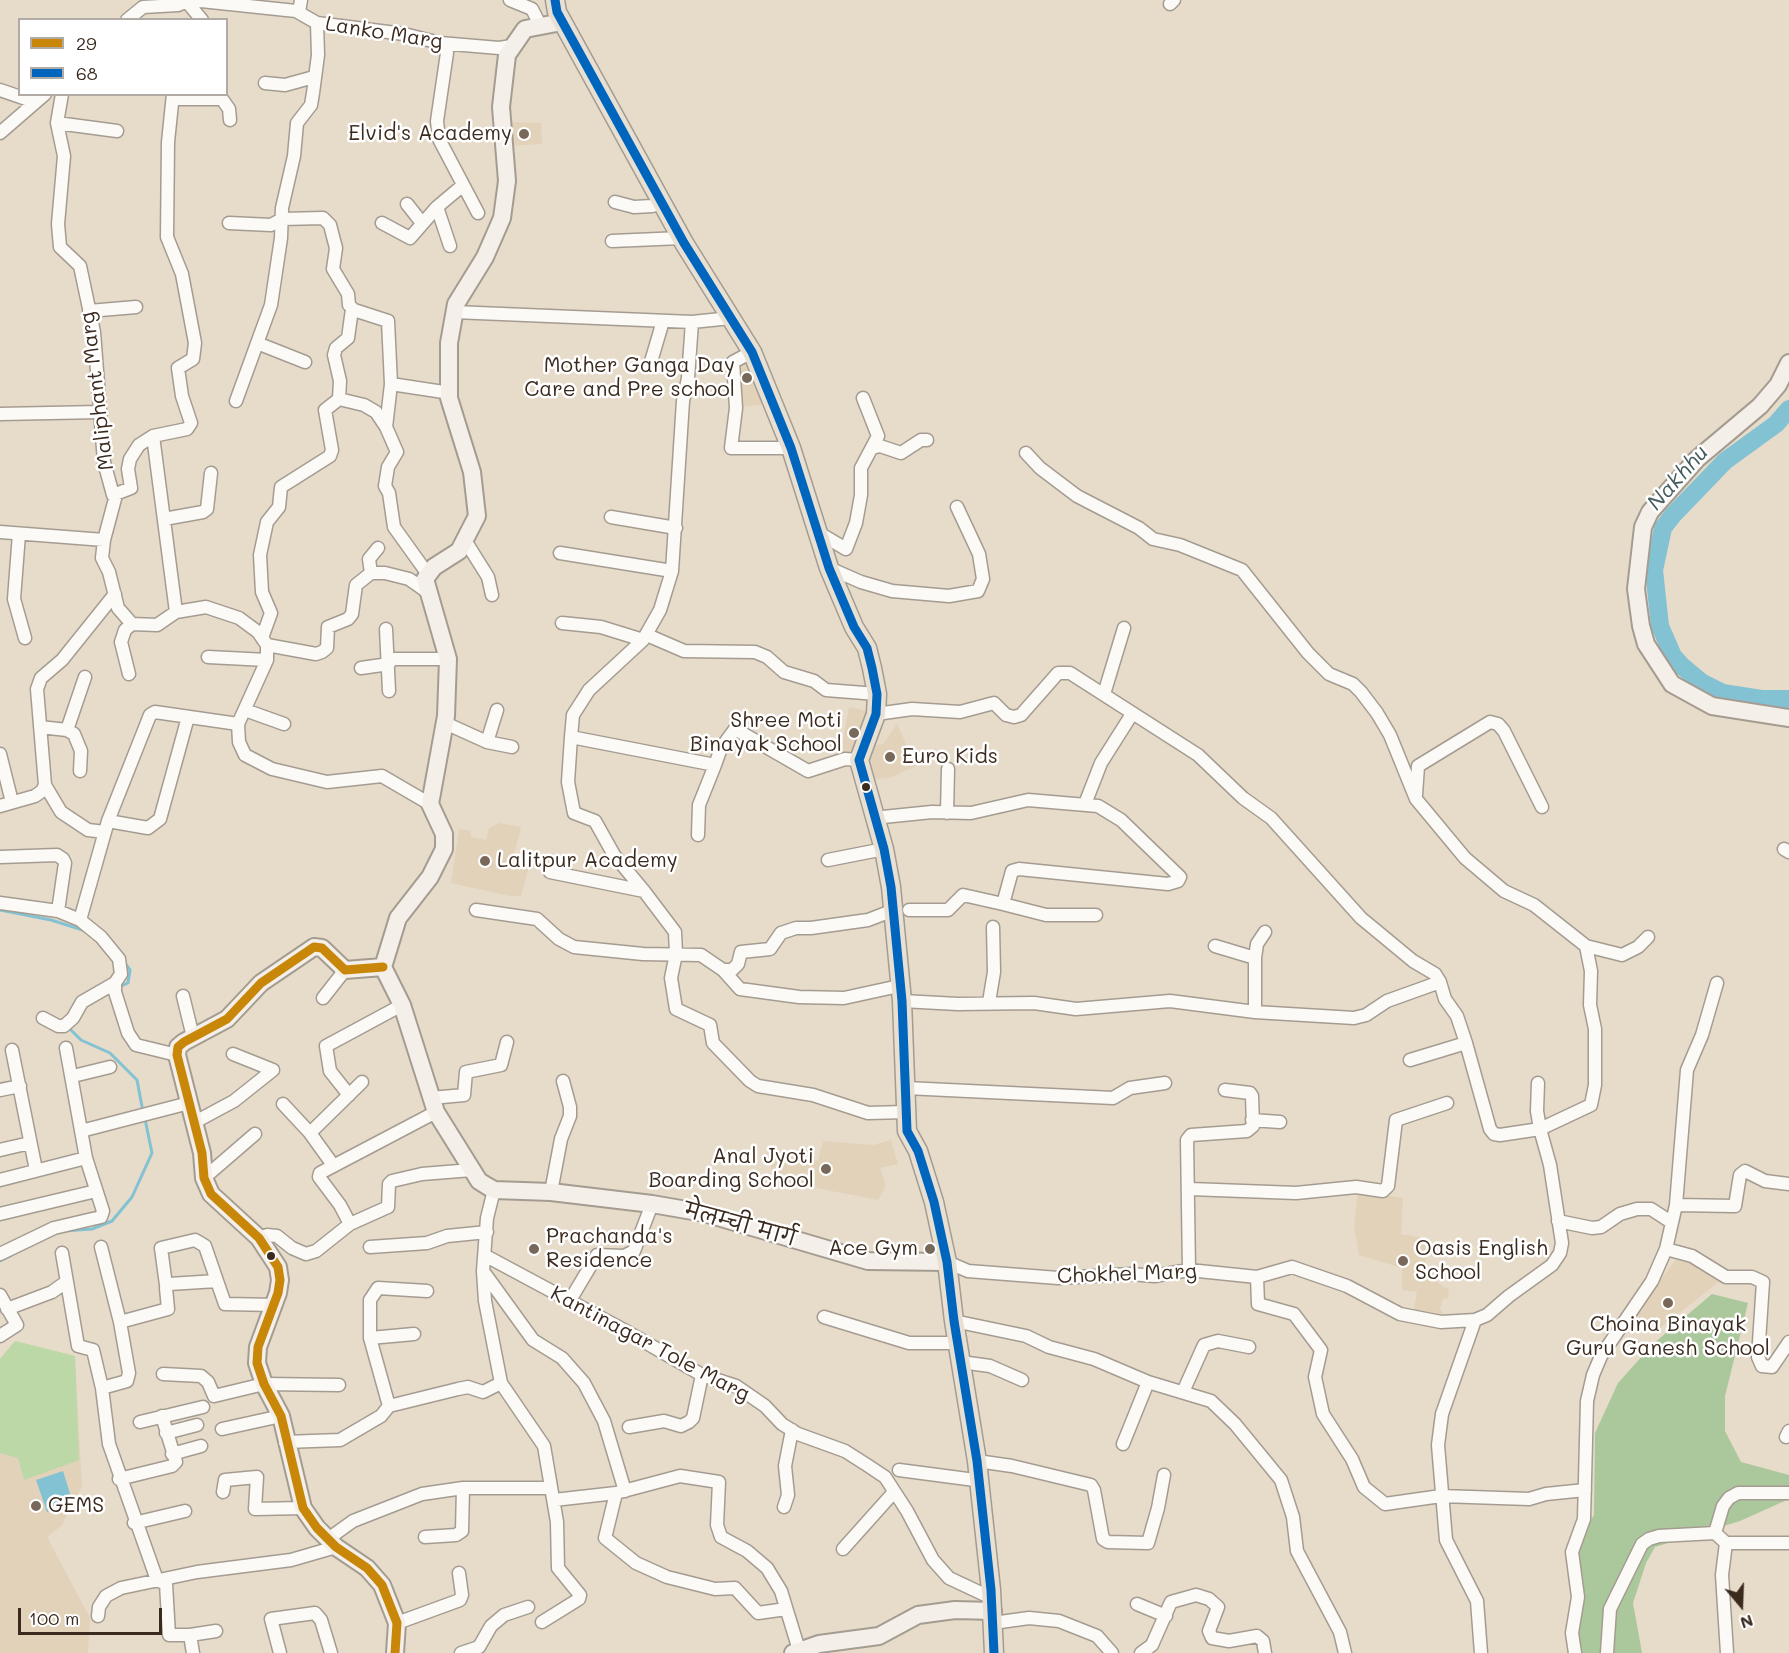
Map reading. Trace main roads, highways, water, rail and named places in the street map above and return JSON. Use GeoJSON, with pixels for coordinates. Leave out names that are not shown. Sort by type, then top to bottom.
{"type":"FeatureCollection","features":[{"type":"Feature","properties":{"kind":"main road"},"geometry":{"type":"LineString","coordinates":[[555,0],[562,22],[681,238],[752,352],[790,448],[829,568],[854,627],[867,648],[877,694],[876,714],[859,760],[873,818],[902,910],[901,994],[907,1131],[918,1151],[934,1202],[947,1262],[954,1321],[978,1469],[991,1590],[994,1653]]}},
{"type":"Feature","properties":{"kind":"main road"},"geometry":{"type":"LineString","coordinates":[[394,1653],[397,1623],[382,1585],[367,1568],[332,1543],[303,1508],[285,1442],[281,1416],[264,1384],[257,1363],[258,1347],[275,1305],[280,1280],[278,1267],[259,1238],[211,1194],[204,1178],[202,1153],[177,1056],[178,1047],[226,1019],[261,983],[314,947],[322,948],[345,969],[383,967],[398,918],[430,877],[444,849],[444,834],[434,810],[445,723],[448,659],[425,579],[427,573],[459,551],[466,542],[476,522],[477,497],[450,393],[449,343],[456,304],[495,237],[502,218],[507,181],[501,106],[506,61],[512,46],[525,29],[562,22]]}},
{"type":"Feature","properties":{"kind":"main road"},"geometry":{"type":"LineString","coordinates":[[1789,363],[1778,385],[1760,406],[1697,459],[1650,512],[1641,535],[1636,589],[1646,644],[1672,684],[1712,706],[1789,718]]}},
{"type":"Feature","properties":{"kind":"main road","name":"मेलम्ची मार्ग"},"geometry":{"type":"LineString","coordinates":[[383,967],[402,1005],[434,1105],[479,1181],[494,1190],[551,1192],[652,1204],[741,1223],[868,1261],[947,1262]]}},
{"type":"Feature","properties":{"kind":"main road"},"geometry":{"type":"LineString","coordinates":[[797,1652],[819,1644],[879,1636],[918,1615],[955,1610],[993,1617]]}},
{"type":"Feature","properties":{"kind":"water"},"geometry":{"type":"Polygon","coordinates":[[[63,1471],[73,1503],[47,1512],[36,1480],[63,1471]]]}},
{"type":"Feature","properties":{"kind":"waterway","name":"Nakhhu"},"geometry":{"type":"LineString","coordinates":[[1789,409],[1776,424],[1725,461],[1673,515],[1663,528],[1654,570],[1660,626],[1673,656],[1682,666],[1701,682],[1723,693],[1761,699],[1789,699]]}},
{"type":"Feature","properties":{"kind":"waterway"},"geometry":{"type":"LineString","coordinates":[[0,910],[51,920],[86,931]]}},
{"type":"Feature","properties":{"kind":"waterway"},"geometry":{"type":"LineString","coordinates":[[119,987],[128,983],[130,970],[124,962]]}},
{"type":"Feature","properties":{"kind":"waterway"},"geometry":{"type":"LineString","coordinates":[[71,1026],[69,1028],[81,1040],[110,1053],[137,1080],[143,1112]]}},
{"type":"Feature","properties":{"kind":"waterway"},"geometry":{"type":"LineString","coordinates":[[64,1231],[92,1229],[112,1221],[132,1197],[152,1153],[145,1119]]}},
{"type":"Feature","properties":{"kind":"waterway"},"geometry":{"type":"LineString","coordinates":[[0,1261],[10,1256]]}},
{"type":"Feature","properties":{"kind":"place","name":"Elvid's Academy"},"geometry":{"type":"Point","coordinates":[524,134]}},
{"type":"Feature","properties":{"kind":"place","name":"Mother Ganga Day Care and Pre school"},"geometry":{"type":"Point","coordinates":[747,378]}},
{"type":"Feature","properties":{"kind":"place","name":"Shree Moti Binayak School"},"geometry":{"type":"Point","coordinates":[854,733]}},
{"type":"Feature","properties":{"kind":"place","name":"Euro Kids"},"geometry":{"type":"Point","coordinates":[890,757]}},
{"type":"Feature","properties":{"kind":"place","name":"Lalitpur Academy"},"geometry":{"type":"Point","coordinates":[485,861]}},
{"type":"Feature","properties":{"kind":"place","name":"Anal Jyoti Boarding School"},"geometry":{"type":"Point","coordinates":[826,1169]}},
{"type":"Feature","properties":{"kind":"place","name":"Prachanda's Residence"},"geometry":{"type":"Point","coordinates":[534,1249]}},
{"type":"Feature","properties":{"kind":"place","name":"Ace Gym"},"geometry":{"type":"Point","coordinates":[930,1249]}},
{"type":"Feature","properties":{"kind":"place","name":"Oasis English School"},"geometry":{"type":"Point","coordinates":[1403,1261]}},
{"type":"Feature","properties":{"kind":"place","name":"Choina Binayak Guru Ganesh School"},"geometry":{"type":"Point","coordinates":[1668,1303]}},
{"type":"Feature","properties":{"kind":"place","name":"GEMS"},"geometry":{"type":"Point","coordinates":[36,1506]}}]}
